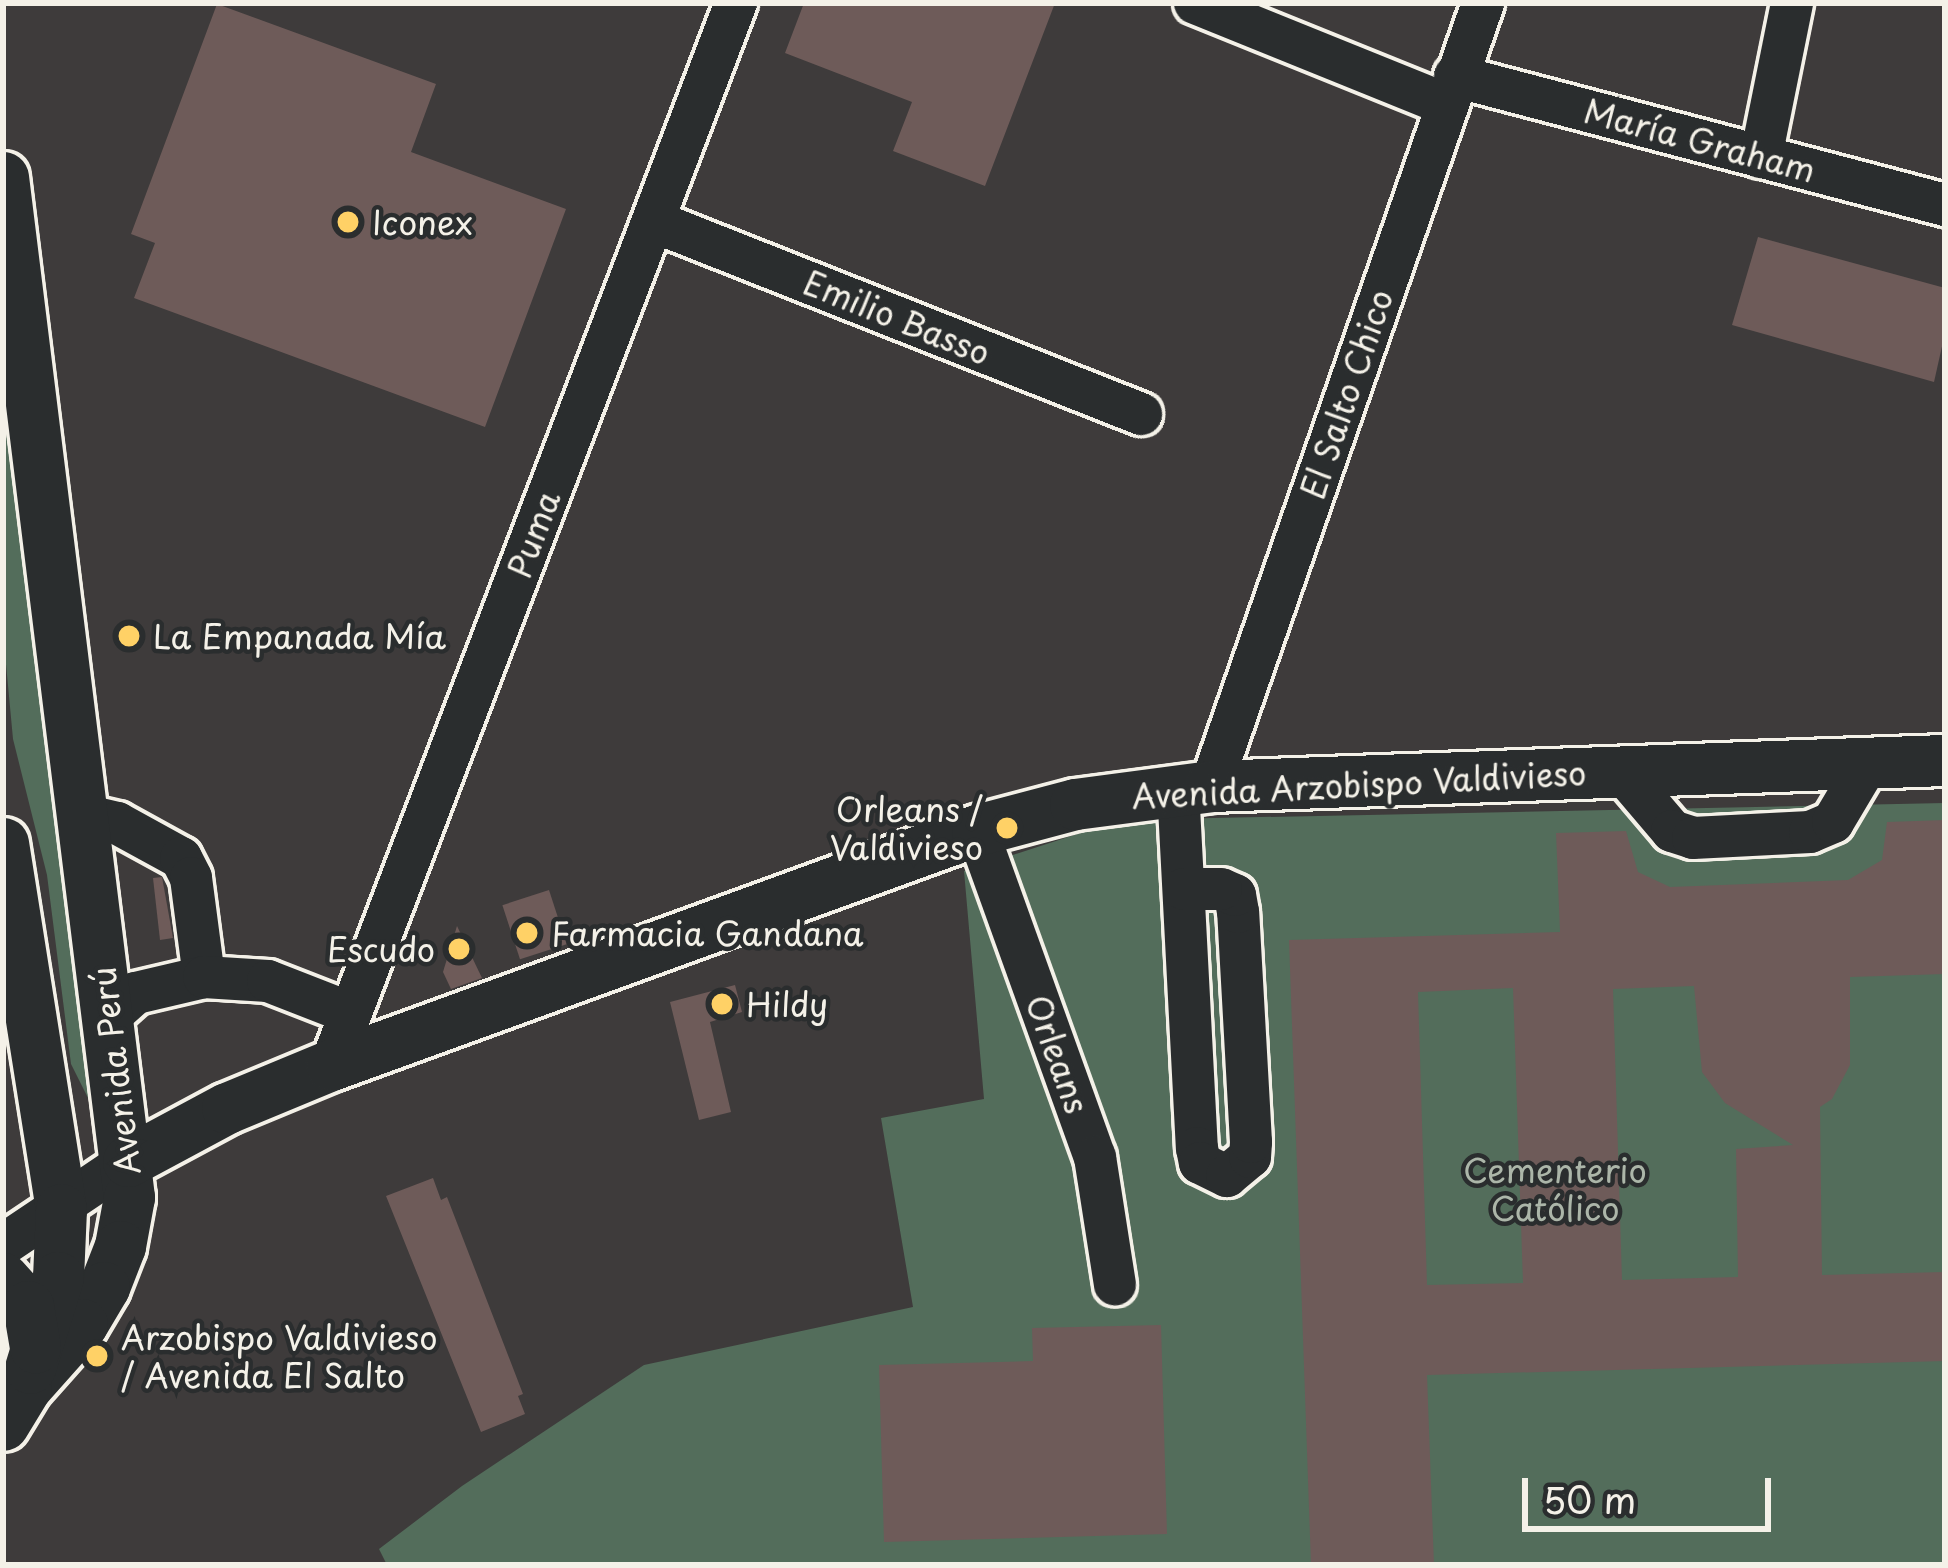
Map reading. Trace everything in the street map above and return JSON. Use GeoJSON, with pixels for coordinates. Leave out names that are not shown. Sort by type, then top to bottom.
{"type":"FeatureCollection","features":[{"type":"Feature","properties":{"kind":"main road","name":"Avenida Perú"},"geometry":{"type":"LineString","coordinates":[[3,177],[128,1161],[126,1221],[104,1286],[63,1349],[21,1386]]}},
{"type":"Feature","properties":{"kind":"main road","name":"Avenida Arzobispo Valdivieso"},"geometry":{"type":"LineString","coordinates":[[128,1161],[227,1108],[331,1065],[977,830],[1075,804],[1195,787],[1945,760]]}},
{"type":"Feature","properties":{"kind":"main road"},"geometry":{"type":"LineString","coordinates":[[3,843],[61,1209],[58,1277],[21,1386]]}},
{"type":"Feature","properties":{"kind":"main road"},"geometry":{"type":"LineString","coordinates":[[34,1052],[84,1134],[100,1150],[128,1161]]}},
{"type":"Feature","properties":{"kind":"main road"},"geometry":{"type":"LineString","coordinates":[[3,1278],[28,1306],[21,1386]]}},
{"type":"Feature","properties":{"kind":"street","name":"Puma"},"geometry":{"type":"LineString","coordinates":[[331,1065],[736,3]]}},
{"type":"Feature","properties":{"kind":"street","name":"María Graham"},"geometry":{"type":"LineString","coordinates":[[1195,3],[1450,90],[1761,157],[1945,205]]}},
{"type":"Feature","properties":{"kind":"street","name":"El Salto Chico"},"geometry":{"type":"LineString","coordinates":[[1195,787],[1483,3]]}},
{"type":"Feature","properties":{"kind":"street"},"geometry":{"type":"LineString","coordinates":[[1761,157],[1792,3]]}},
{"type":"Feature","properties":{"kind":"street","name":"Emilio Basso"},"geometry":{"type":"LineString","coordinates":[[652,220],[1141,414]]}},
{"type":"Feature","properties":{"kind":"street"},"geometry":{"type":"LineString","coordinates":[[1622,771],[1672,831],[1693,838],[1810,832],[1834,822],[1868,763]]}},
{"type":"Feature","properties":{"kind":"street"},"geometry":{"type":"LineString","coordinates":[[1184,890],[1221,889],[1235,895],[1238,912],[1251,1142],[1250,1157],[1227,1176],[1212,1173],[1200,1162],[1197,1148],[1184,890],[1195,787]]}},
{"type":"Feature","properties":{"kind":"street"},"geometry":{"type":"LineString","coordinates":[[83,815],[117,823],[181,858],[191,878],[204,977]]}},
{"type":"Feature","properties":{"kind":"street","name":"Orleans"},"geometry":{"type":"LineString","coordinates":[[977,830],[1094,1156],[1115,1284]]}},
{"type":"Feature","properties":{"kind":"street"},"geometry":{"type":"LineString","coordinates":[[109,1018],[136,993],[204,977],[268,981],[350,1013]]}},
{"type":"Feature","properties":{"kind":"street","name":"Avenida Arzobispo Valdivieso"},"geometry":{"type":"LineString","coordinates":[[3,1245],[128,1161]]}},
{"type":"Feature","properties":{"kind":"green space"},"geometry":{"type":"Polygon","coordinates":[[[3,231],[97,1116],[71,1064],[47,875],[13,739],[3,632],[3,231]]]}},
{"type":"Feature","properties":{"kind":"green space","name":"Cementerio Católico"},"geometry":{"type":"Polygon","coordinates":[[[1945,803],[1945,1565],[387,1565],[379,1549],[462,1486],[644,1365],[913,1307],[881,1118],[984,1099],[964,871],[1120,820],[1945,803]]]}},
{"type":"Feature","properties":{"kind":"building"},"geometry":{"type":"Polygon","coordinates":[[[804,3],[1055,3],[985,186],[893,151],[912,102],[785,53],[804,3]]]}},
{"type":"Feature","properties":{"kind":"building","name":"Iconex"},"geometry":{"type":"Polygon","coordinates":[[[217,4],[436,84],[411,152],[566,209],[485,427],[134,298],[155,243],[131,234],[217,4]]]}},
{"type":"Feature","properties":{"kind":"building"},"geometry":{"type":"Polygon","coordinates":[[[1758,237],[1945,288],[1945,333],[1934,382],[1732,325],[1758,237]]]}},
{"type":"Feature","properties":{"kind":"building"},"geometry":{"type":"Polygon","coordinates":[[[1945,820],[1945,974],[1850,977],[1850,1065],[1832,1099],[1820,1107],[1822,1275],[1945,1272],[1945,1361],[1427,1375],[1434,1565],[1311,1565],[1289,940],[1560,932],[1556,833],[1626,831],[1638,872],[1670,887],[1848,880],[1882,860],[1887,822],[1945,820]],[[1694,986],[1613,989],[1622,1280],[1738,1277],[1736,1149],[1793,1145],[1725,1103],[1702,1072],[1694,986]],[[1513,988],[1418,992],[1427,1285],[1523,1283],[1513,988]]]}},
{"type":"Feature","properties":{"kind":"building"},"geometry":{"type":"Polygon","coordinates":[[[162,877],[173,938],[160,940],[153,878],[162,877]]]}},
{"type":"Feature","properties":{"kind":"building"},"geometry":{"type":"Polygon","coordinates":[[[549,890],[567,944],[520,959],[502,905],[549,890]]]}},
{"type":"Feature","properties":{"kind":"building","name":"Escudo"},"geometry":{"type":"Polygon","coordinates":[[[457,926],[482,978],[451,989],[443,972],[457,926]]]}},
{"type":"Feature","properties":{"kind":"building"},"geometry":{"type":"Polygon","coordinates":[[[735,985],[742,1012],[710,1022],[731,1112],[699,1120],[670,1002],[735,985]]]}},
{"type":"Feature","properties":{"kind":"building"},"geometry":{"type":"Polygon","coordinates":[[[433,1178],[441,1200],[447,1197],[523,1394],[518,1396],[525,1414],[481,1432],[386,1196],[433,1178]]]}},
{"type":"Feature","properties":{"kind":"building"},"geometry":{"type":"Polygon","coordinates":[[[1161,1325],[1167,1534],[884,1542],[879,1365],[1033,1361],[1032,1328],[1161,1325]]]}},
{"type":"Feature","properties":{"kind":"place","name":"Iconex"},"geometry":{"type":"Point","coordinates":[348,222]}},
{"type":"Feature","properties":{"kind":"place","name":"La Empanada Mía"},"geometry":{"type":"Point","coordinates":[129,636]}},
{"type":"Feature","properties":{"kind":"place","name":"Orleans / Valdivieso"},"geometry":{"type":"Point","coordinates":[1007,828]}},
{"type":"Feature","properties":{"kind":"place","name":"Farmacia Gandana"},"geometry":{"type":"Point","coordinates":[527,933]}},
{"type":"Feature","properties":{"kind":"place","name":"Escudo"},"geometry":{"type":"Point","coordinates":[459,949]}},
{"type":"Feature","properties":{"kind":"place","name":"Hildy"},"geometry":{"type":"Point","coordinates":[722,1004]}},
{"type":"Feature","properties":{"kind":"place","name":"Arzobispo Valdivieso / Avenida El Salto"},"geometry":{"type":"Point","coordinates":[97,1356]}}]}
